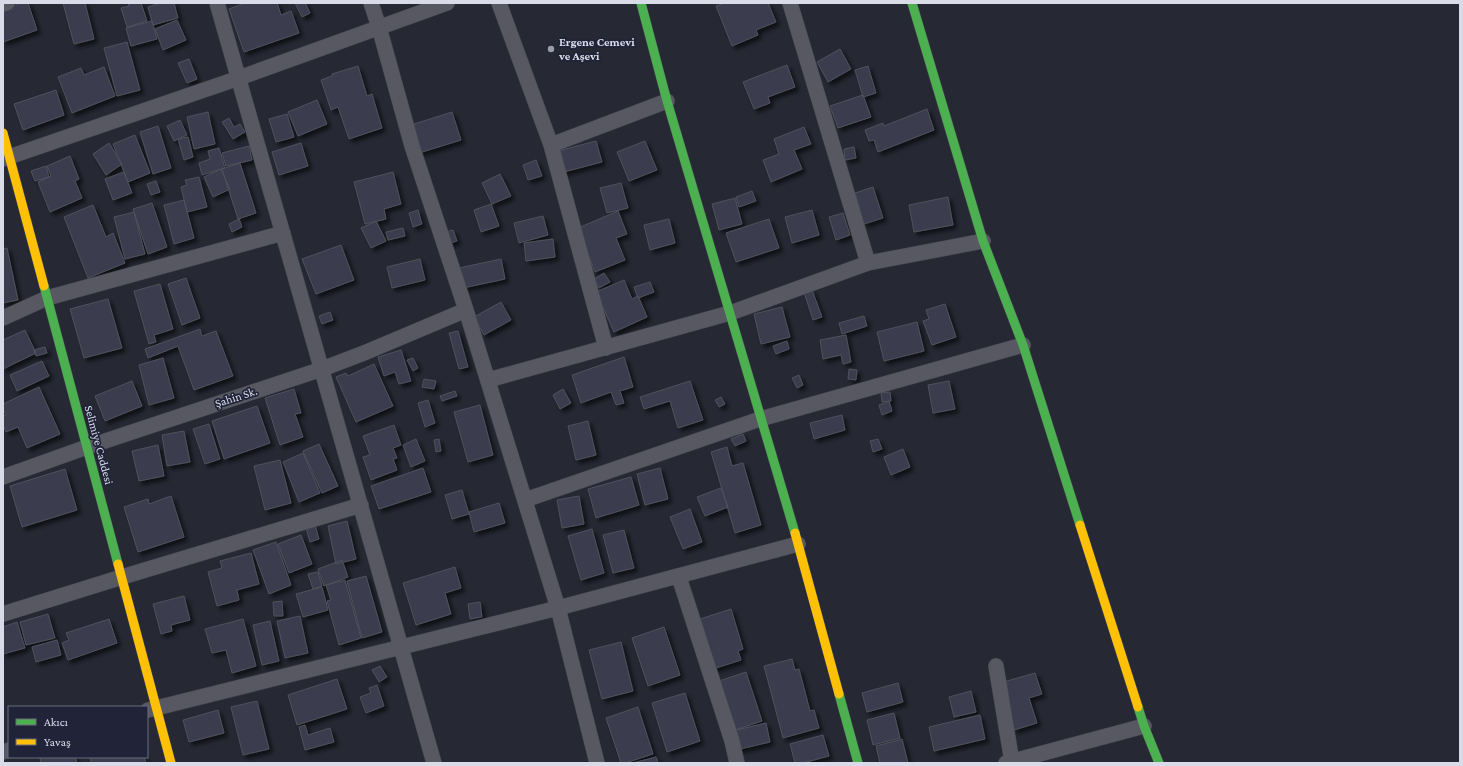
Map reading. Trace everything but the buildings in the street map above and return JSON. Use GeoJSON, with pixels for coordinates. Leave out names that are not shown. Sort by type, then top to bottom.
{"type":"FeatureCollection","features":[{"type":"Feature","properties":{"kind":"street"},"geometry":{"type":"LineString","coordinates":[[3,4],[7,3]]}},
{"type":"Feature","properties":{"kind":"street"},"geometry":{"type":"LineString","coordinates":[[217,3],[434,763]]}},
{"type":"Feature","properties":{"kind":"street"},"geometry":{"type":"LineString","coordinates":[[371,3],[412,146],[466,310],[558,608],[597,763]]}},
{"type":"Feature","properties":{"kind":"street"},"geometry":{"type":"LineString","coordinates":[[6,157],[239,78],[447,3]]}},
{"type":"Feature","properties":{"kind":"street"},"geometry":{"type":"LineString","coordinates":[[499,3],[551,145],[606,348]]}},
{"type":"Feature","properties":{"kind":"street"},"geometry":{"type":"LineString","coordinates":[[641,3],[667,101],[798,544],[858,763]]}},
{"type":"Feature","properties":{"kind":"street"},"geometry":{"type":"LineString","coordinates":[[790,3],[868,263]]}},
{"type":"Feature","properties":{"kind":"street"},"geometry":{"type":"LineString","coordinates":[[912,3],[983,241],[1023,345],[1144,726],[1159,763]]}},
{"type":"Feature","properties":{"kind":"street"},"geometry":{"type":"LineString","coordinates":[[551,145],[667,101]]}},
{"type":"Feature","properties":{"kind":"street","name":"Selimiye Caddesi"},"geometry":{"type":"LineString","coordinates":[[3,133],[6,157],[47,298],[122,577],[152,709],[171,763]]}},
{"type":"Feature","properties":{"kind":"street"},"geometry":{"type":"LineString","coordinates":[[3,318],[47,298],[283,233]]}},
{"type":"Feature","properties":{"kind":"street"},"geometry":{"type":"LineString","coordinates":[[488,380],[730,313],[868,263],[983,241]]}},
{"type":"Feature","properties":{"kind":"street","name":"Şahin Sk."},"geometry":{"type":"LineString","coordinates":[[3,477],[87,447],[322,369],[466,310]]}},
{"type":"Feature","properties":{"kind":"street"},"geometry":{"type":"LineString","coordinates":[[525,500],[760,419],[1023,345]]}},
{"type":"Feature","properties":{"kind":"street"},"geometry":{"type":"LineString","coordinates":[[3,614],[361,505]]}},
{"type":"Feature","properties":{"kind":"street"},"geometry":{"type":"LineString","coordinates":[[152,709],[402,648],[679,577],[798,544]]}},
{"type":"Feature","properties":{"kind":"street"},"geometry":{"type":"LineString","coordinates":[[679,577],[732,741],[737,763]]}},
{"type":"Feature","properties":{"kind":"street"},"geometry":{"type":"LineString","coordinates":[[996,666],[1009,762],[1144,726]]}},
{"type":"Feature","properties":{"kind":"traffic: fast"},"geometry":{"type":"LineString","coordinates":[[641,3],[667,101],[795,533]]}},
{"type":"Feature","properties":{"kind":"traffic: fast"},"geometry":{"type":"LineString","coordinates":[[912,3],[983,241],[1023,345],[1080,525]]}},
{"type":"Feature","properties":{"kind":"traffic: fast"},"geometry":{"type":"LineString","coordinates":[[44,286],[118,564]]}},
{"type":"Feature","properties":{"kind":"traffic: fast"},"geometry":{"type":"LineString","coordinates":[[839,694],[858,763]]}},
{"type":"Feature","properties":{"kind":"traffic: fast"},"geometry":{"type":"LineString","coordinates":[[1138,707],[1159,763]]}},
{"type":"Feature","properties":{"kind":"traffic: slow"},"geometry":{"type":"LineString","coordinates":[[3,133],[44,286]]}},
{"type":"Feature","properties":{"kind":"traffic: slow"},"geometry":{"type":"LineString","coordinates":[[1080,525],[1138,707]]}},
{"type":"Feature","properties":{"kind":"traffic: slow"},"geometry":{"type":"LineString","coordinates":[[795,533],[839,694]]}},
{"type":"Feature","properties":{"kind":"traffic: slow"},"geometry":{"type":"LineString","coordinates":[[118,564],[171,763]]}},
{"type":"Feature","properties":{"kind":"place","name":"Ergene Cemevi ve Aşevi"},"geometry":{"type":"Point","coordinates":[551,49]}}]}
